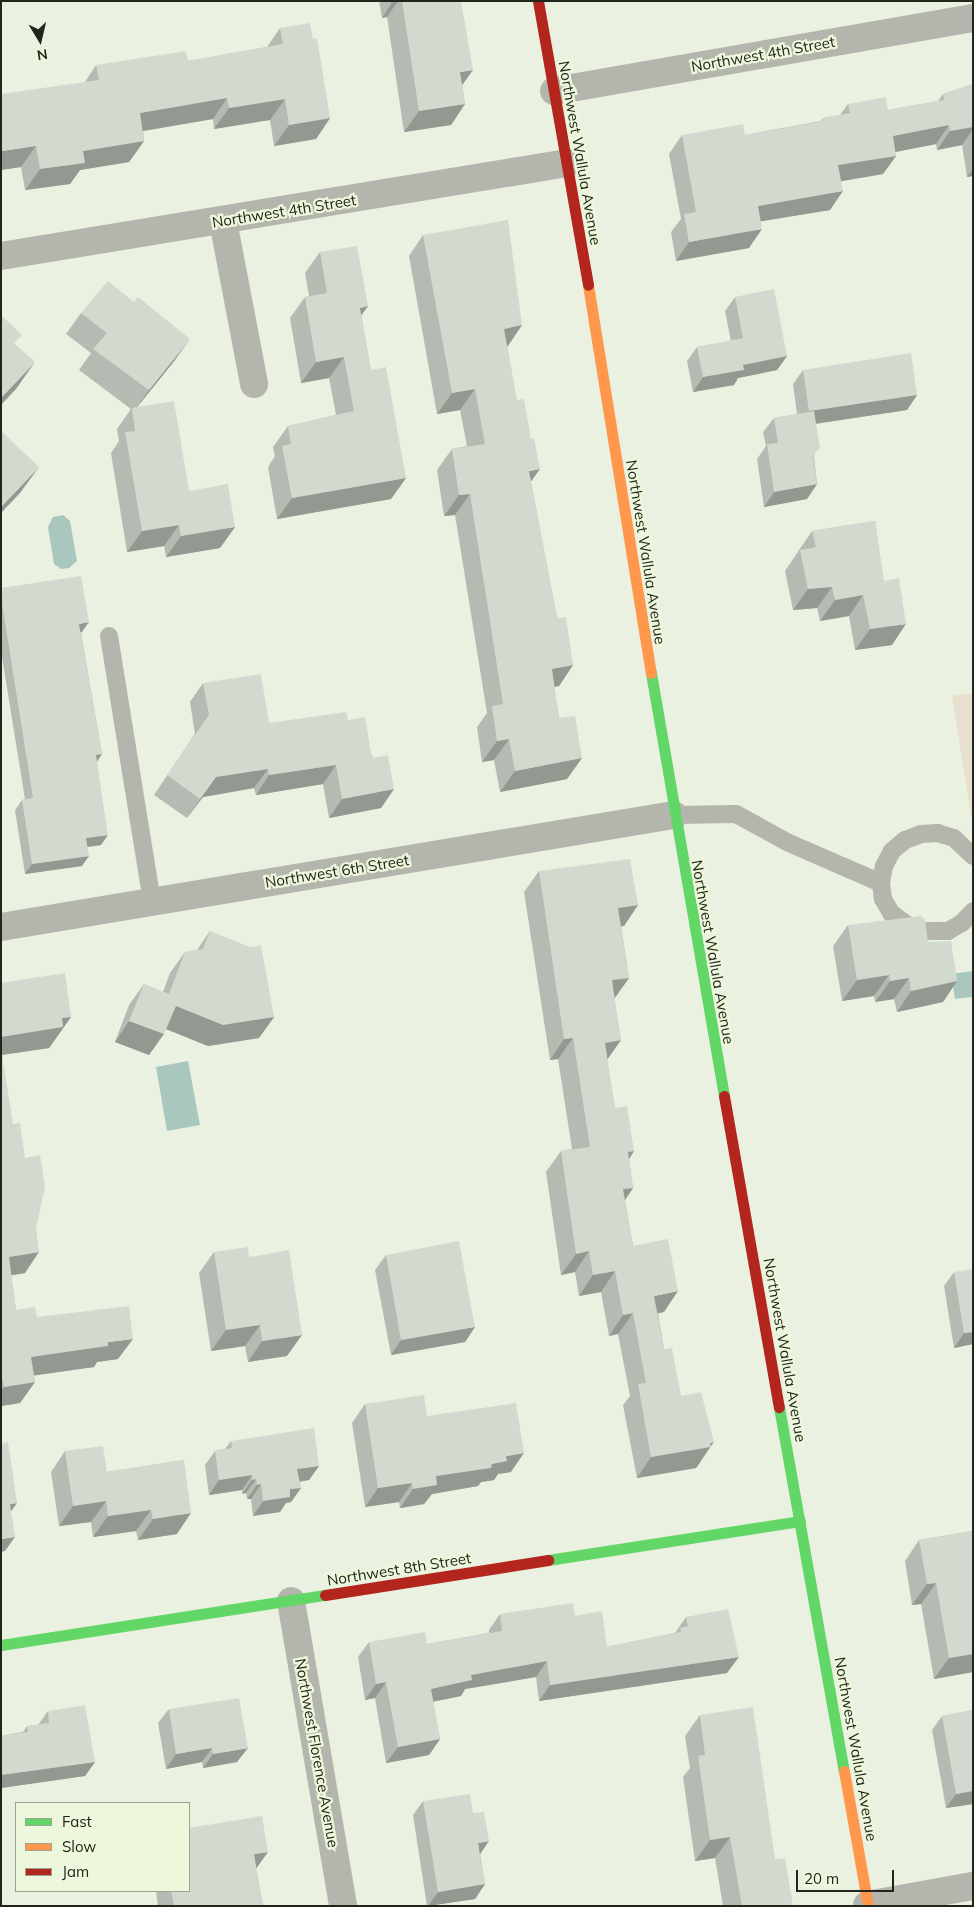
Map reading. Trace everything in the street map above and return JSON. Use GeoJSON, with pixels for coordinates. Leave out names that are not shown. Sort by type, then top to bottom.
{"type":"FeatureCollection","features":[{"type":"Feature","properties":{"kind":"street","name":"Northwest Wallula Avenue"},"geometry":{"type":"LineString","coordinates":[[538,1],[567,163],[674,815],[867,1905]]}},
{"type":"Feature","properties":{"kind":"street","name":"Northwest 4th Street"},"geometry":{"type":"LineString","coordinates":[[554,91],[973,18]]}},
{"type":"Feature","properties":{"kind":"street","name":"Northwest 4th Street"},"geometry":{"type":"LineString","coordinates":[[1,256],[567,163]]}},
{"type":"Feature","properties":{"kind":"street"},"geometry":{"type":"LineString","coordinates":[[223,221],[254,384]]}},
{"type":"Feature","properties":{"kind":"street","name":"Northwest 6th Street"},"geometry":{"type":"LineString","coordinates":[[1,927],[674,815]]}},
{"type":"Feature","properties":{"kind":"street","name":"Northwest 8th Street"},"geometry":{"type":"LineString","coordinates":[[1,1645],[800,1521]]}},
{"type":"Feature","properties":{"kind":"street","name":"Northwest Florence Avenue"},"geometry":{"type":"LineString","coordinates":[[291,1601],[343,1906]]}},
{"type":"Feature","properties":{"kind":"street"},"geometry":{"type":"LineString","coordinates":[[867,1905],[973,1886]]}},
{"type":"Feature","properties":{"kind":"lane"},"geometry":{"type":"LineString","coordinates":[[109,636],[152,902]]}},
{"type":"Feature","properties":{"kind":"lane"},"geometry":{"type":"LineString","coordinates":[[674,815],[736,814],[789,843],[881,883]]}},
{"type":"Feature","properties":{"kind":"lane"},"geometry":{"type":"LineString","coordinates":[[973,856],[954,838],[938,833],[921,834],[905,840],[892,851],[884,866],[881,883],[883,899],[891,913],[916,931],[948,931],[962,923],[973,911]]}},
{"type":"Feature","properties":{"kind":"shaded area"},"geometry":{"type":"Polygon","coordinates":[[[973,693],[973,828],[952,696],[973,693]]]}},
{"type":"Feature","properties":{"kind":"water"},"geometry":{"type":"Polygon","coordinates":[[[63,515],[70,521],[77,561],[69,568],[61,569],[54,564],[48,527],[53,517],[63,515]]]}},
{"type":"Feature","properties":{"kind":"water"},"geometry":{"type":"Polygon","coordinates":[[[973,971],[973,997],[955,999],[951,974],[973,971]]]}},
{"type":"Feature","properties":{"kind":"water"},"geometry":{"type":"Polygon","coordinates":[[[188,1061],[200,1125],[167,1131],[156,1067],[188,1061]]]}},
{"type":"Feature","properties":{"kind":"building"},"geometry":{"type":"Polygon","coordinates":[[[402,1],[461,1],[473,70],[460,72],[465,104],[419,111],[402,1]]]}},
{"type":"Feature","properties":{"kind":"building"},"geometry":{"type":"Polygon","coordinates":[[[310,23],[313,39],[317,38],[330,118],[289,125],[285,99],[229,108],[227,98],[140,113],[144,141],[83,151],[85,163],[40,169],[36,146],[1,151],[1,94],[99,80],[96,65],[186,51],[188,61],[283,44],[280,28],[310,23]]]}},
{"type":"Feature","properties":{"kind":"building"},"geometry":{"type":"Polygon","coordinates":[[[973,84],[973,127],[950,131],[949,125],[893,136],[896,156],[838,165],[843,191],[758,206],[762,229],[689,242],[684,214],[696,212],[682,135],[743,124],[745,135],[823,121],[823,118],[850,113],[848,104],[886,97],[888,110],[944,100],[943,94],[973,84]]]}},
{"type":"Feature","properties":{"kind":"building"},"geometry":{"type":"Polygon","coordinates":[[[508,220],[522,325],[504,329],[517,400],[524,399],[531,439],[534,438],[540,469],[529,471],[557,618],[566,617],[573,665],[552,669],[559,718],[575,716],[582,758],[515,771],[509,739],[497,741],[492,706],[503,704],[470,494],[459,495],[452,449],[485,444],[475,389],[452,393],[423,235],[508,220]]]}},
{"type":"Feature","properties":{"kind":"building"},"geometry":{"type":"Polygon","coordinates":[[[357,246],[368,306],[360,308],[371,370],[386,367],[406,478],[292,498],[282,446],[291,444],[288,426],[354,411],[344,357],[316,362],[305,297],[327,293],[320,252],[357,246]]]}},
{"type":"Feature","properties":{"kind":"building"},"geometry":{"type":"Polygon","coordinates":[[[108,281],[134,302],[138,297],[190,339],[149,390],[93,349],[107,333],[81,313],[108,281]]]}},
{"type":"Feature","properties":{"kind":"building"},"geometry":{"type":"Polygon","coordinates":[[[774,289],[787,356],[743,365],[744,370],[703,377],[697,347],[743,338],[735,297],[774,289]]]}},
{"type":"Feature","properties":{"kind":"building"},"geometry":{"type":"Polygon","coordinates":[[[1,315],[22,335],[14,343],[35,362],[1,398],[1,315]]]}},
{"type":"Feature","properties":{"kind":"building"},"geometry":{"type":"Polygon","coordinates":[[[911,353],[917,395],[809,411],[803,370],[911,353]]]}},
{"type":"Feature","properties":{"kind":"building"},"geometry":{"type":"Polygon","coordinates":[[[174,401],[189,491],[228,484],[235,527],[181,536],[179,525],[142,531],[125,432],[135,431],[132,408],[174,401]]]}},
{"type":"Feature","properties":{"kind":"building"},"geometry":{"type":"Polygon","coordinates":[[[814,411],[820,448],[813,456],[817,484],[774,492],[767,444],[778,443],[774,418],[814,411]]]}},
{"type":"Feature","properties":{"kind":"building"},"geometry":{"type":"Polygon","coordinates":[[[1,431],[39,467],[1,507],[1,431]]]}},
{"type":"Feature","properties":{"kind":"building"},"geometry":{"type":"Polygon","coordinates":[[[875,521],[884,581],[899,578],[906,624],[870,629],[863,595],[835,600],[832,587],[808,589],[800,550],[816,547],[812,531],[875,521]]]}},
{"type":"Feature","properties":{"kind":"building"},"geometry":{"type":"Polygon","coordinates":[[[81,576],[89,622],[79,624],[102,754],[96,755],[108,835],[86,838],[89,856],[32,864],[22,800],[33,798],[1,588],[81,576]]]}},
{"type":"Feature","properties":{"kind":"building"},"geometry":{"type":"Polygon","coordinates":[[[261,674],[269,723],[346,712],[348,720],[365,717],[372,758],[388,755],[394,789],[342,799],[336,765],[269,775],[268,769],[216,777],[200,799],[167,775],[209,715],[203,683],[261,674]]]}},
{"type":"Feature","properties":{"kind":"building"},"geometry":{"type":"Polygon","coordinates":[[[630,859],[638,905],[618,908],[629,978],[612,980],[621,1040],[605,1043],[615,1108],[627,1106],[634,1151],[628,1152],[633,1188],[623,1189],[633,1246],[668,1239],[678,1291],[654,1296],[664,1349],[672,1348],[681,1396],[701,1392],[714,1442],[710,1443],[711,1447],[651,1457],[638,1384],[646,1383],[633,1313],[623,1315],[615,1271],[593,1275],[589,1251],[576,1254],[561,1151],[590,1147],[573,1038],[564,1039],[539,871],[630,859]]]}},
{"type":"Feature","properties":{"kind":"building"},"geometry":{"type":"Polygon","coordinates":[[[921,916],[925,920],[928,942],[951,941],[957,981],[911,991],[909,978],[890,981],[889,975],[857,980],[848,925],[921,916]]]}},
{"type":"Feature","properties":{"kind":"building"},"geometry":{"type":"Polygon","coordinates":[[[210,931],[250,947],[261,945],[274,1017],[223,1025],[176,1006],[164,1034],[129,1021],[144,984],[169,994],[185,952],[203,949],[210,931]]]}},
{"type":"Feature","properties":{"kind":"building"},"geometry":{"type":"Polygon","coordinates":[[[65,973],[71,1017],[62,1018],[63,1027],[1,1037],[1,983],[65,973]]]}},
{"type":"Feature","properties":{"kind":"building"},"geometry":{"type":"Polygon","coordinates":[[[1,1048],[13,1124],[20,1123],[25,1158],[40,1155],[45,1187],[36,1228],[39,1252],[9,1257],[16,1310],[35,1307],[37,1317],[129,1306],[133,1339],[108,1342],[108,1346],[31,1357],[35,1382],[4,1387],[1,1373],[1,1048]]]}},
{"type":"Feature","properties":{"kind":"building"},"geometry":{"type":"Polygon","coordinates":[[[459,1241],[475,1327],[401,1340],[386,1255],[459,1241]]]}},
{"type":"Feature","properties":{"kind":"building"},"geometry":{"type":"Polygon","coordinates":[[[248,1247],[249,1257],[289,1250],[302,1335],[262,1341],[260,1325],[226,1330],[214,1252],[248,1247]]]}},
{"type":"Feature","properties":{"kind":"building"},"geometry":{"type":"Polygon","coordinates":[[[973,1269],[973,1332],[964,1333],[954,1272],[973,1269]]]}},
{"type":"Feature","properties":{"kind":"building"},"geometry":{"type":"Polygon","coordinates":[[[424,1395],[427,1416],[516,1403],[524,1453],[506,1456],[507,1461],[492,1464],[491,1468],[436,1476],[437,1485],[413,1489],[412,1483],[378,1488],[365,1404],[424,1395]]]}},
{"type":"Feature","properties":{"kind":"building"},"geometry":{"type":"Polygon","coordinates":[[[314,1428],[319,1466],[297,1469],[301,1488],[290,1489],[290,1497],[263,1501],[261,1484],[257,1485],[256,1479],[252,1480],[252,1475],[219,1480],[215,1451],[232,1448],[231,1441],[314,1428]]]}},
{"type":"Feature","properties":{"kind":"building"},"geometry":{"type":"Polygon","coordinates":[[[8,1442],[17,1503],[10,1504],[15,1537],[1,1539],[1,1444],[8,1442]]]}},
{"type":"Feature","properties":{"kind":"building"},"geometry":{"type":"Polygon","coordinates":[[[103,1446],[107,1472],[184,1460],[191,1513],[153,1519],[151,1510],[108,1516],[106,1501],[73,1506],[65,1451],[103,1446]]]}},
{"type":"Feature","properties":{"kind":"building"},"geometry":{"type":"Polygon","coordinates":[[[973,1531],[973,1654],[949,1658],[936,1583],[927,1584],[919,1540],[973,1531]]]}},
{"type":"Feature","properties":{"kind":"building"},"geometry":{"type":"Polygon","coordinates":[[[573,1603],[575,1616],[602,1611],[607,1647],[681,1632],[680,1628],[688,1626],[686,1617],[728,1609],[739,1657],[550,1685],[547,1661],[471,1675],[472,1680],[431,1689],[440,1739],[398,1747],[386,1682],[376,1684],[369,1642],[425,1632],[427,1644],[502,1631],[500,1614],[573,1603]]]}},
{"type":"Feature","properties":{"kind":"building"},"geometry":{"type":"Polygon","coordinates":[[[239,1698],[248,1748],[213,1754],[212,1748],[176,1754],[169,1709],[239,1698]]]}},
{"type":"Feature","properties":{"kind":"building"},"geometry":{"type":"Polygon","coordinates":[[[85,1705],[95,1762],[1,1775],[1,1736],[28,1732],[27,1726],[49,1723],[48,1711],[85,1705]]]}},
{"type":"Feature","properties":{"kind":"building"},"geometry":{"type":"Polygon","coordinates":[[[753,1707],[775,1859],[785,1858],[793,1906],[742,1906],[730,1837],[710,1840],[698,1756],[705,1755],[700,1715],[753,1707]]]}},
{"type":"Feature","properties":{"kind":"building"},"geometry":{"type":"Polygon","coordinates":[[[973,1710],[973,1791],[956,1794],[942,1716],[973,1710]]]}},
{"type":"Feature","properties":{"kind":"building"},"geometry":{"type":"Polygon","coordinates":[[[470,1794],[473,1813],[484,1812],[489,1841],[478,1843],[485,1884],[438,1892],[423,1801],[470,1794]]]}},
{"type":"Feature","properties":{"kind":"building"},"geometry":{"type":"Polygon","coordinates":[[[262,1816],[268,1852],[254,1854],[263,1906],[174,1906],[171,1892],[190,1892],[190,1828],[262,1816]]]}},
{"type":"Feature","properties":{"kind":"traffic: fast"},"geometry":{"type":"LineString","coordinates":[[651,673],[724,1096]]}},
{"type":"Feature","properties":{"kind":"traffic: fast"},"geometry":{"type":"LineString","coordinates":[[779,1407],[844,1771]]}},
{"type":"Feature","properties":{"kind":"traffic: fast"},"geometry":{"type":"LineString","coordinates":[[548,1560],[800,1521]]}},
{"type":"Feature","properties":{"kind":"traffic: fast"},"geometry":{"type":"LineString","coordinates":[[1,1645],[325,1595]]}},
{"type":"Feature","properties":{"kind":"traffic: slow"},"geometry":{"type":"LineString","coordinates":[[588,285],[651,673]]}},
{"type":"Feature","properties":{"kind":"traffic: slow"},"geometry":{"type":"LineString","coordinates":[[844,1771],[868,1906]]}},
{"type":"Feature","properties":{"kind":"traffic: jam"},"geometry":{"type":"LineString","coordinates":[[538,1],[588,285]]}},
{"type":"Feature","properties":{"kind":"traffic: jam"},"geometry":{"type":"LineString","coordinates":[[724,1096],[779,1407]]}},
{"type":"Feature","properties":{"kind":"traffic: jam"},"geometry":{"type":"LineString","coordinates":[[325,1595],[548,1560]]}}]}
